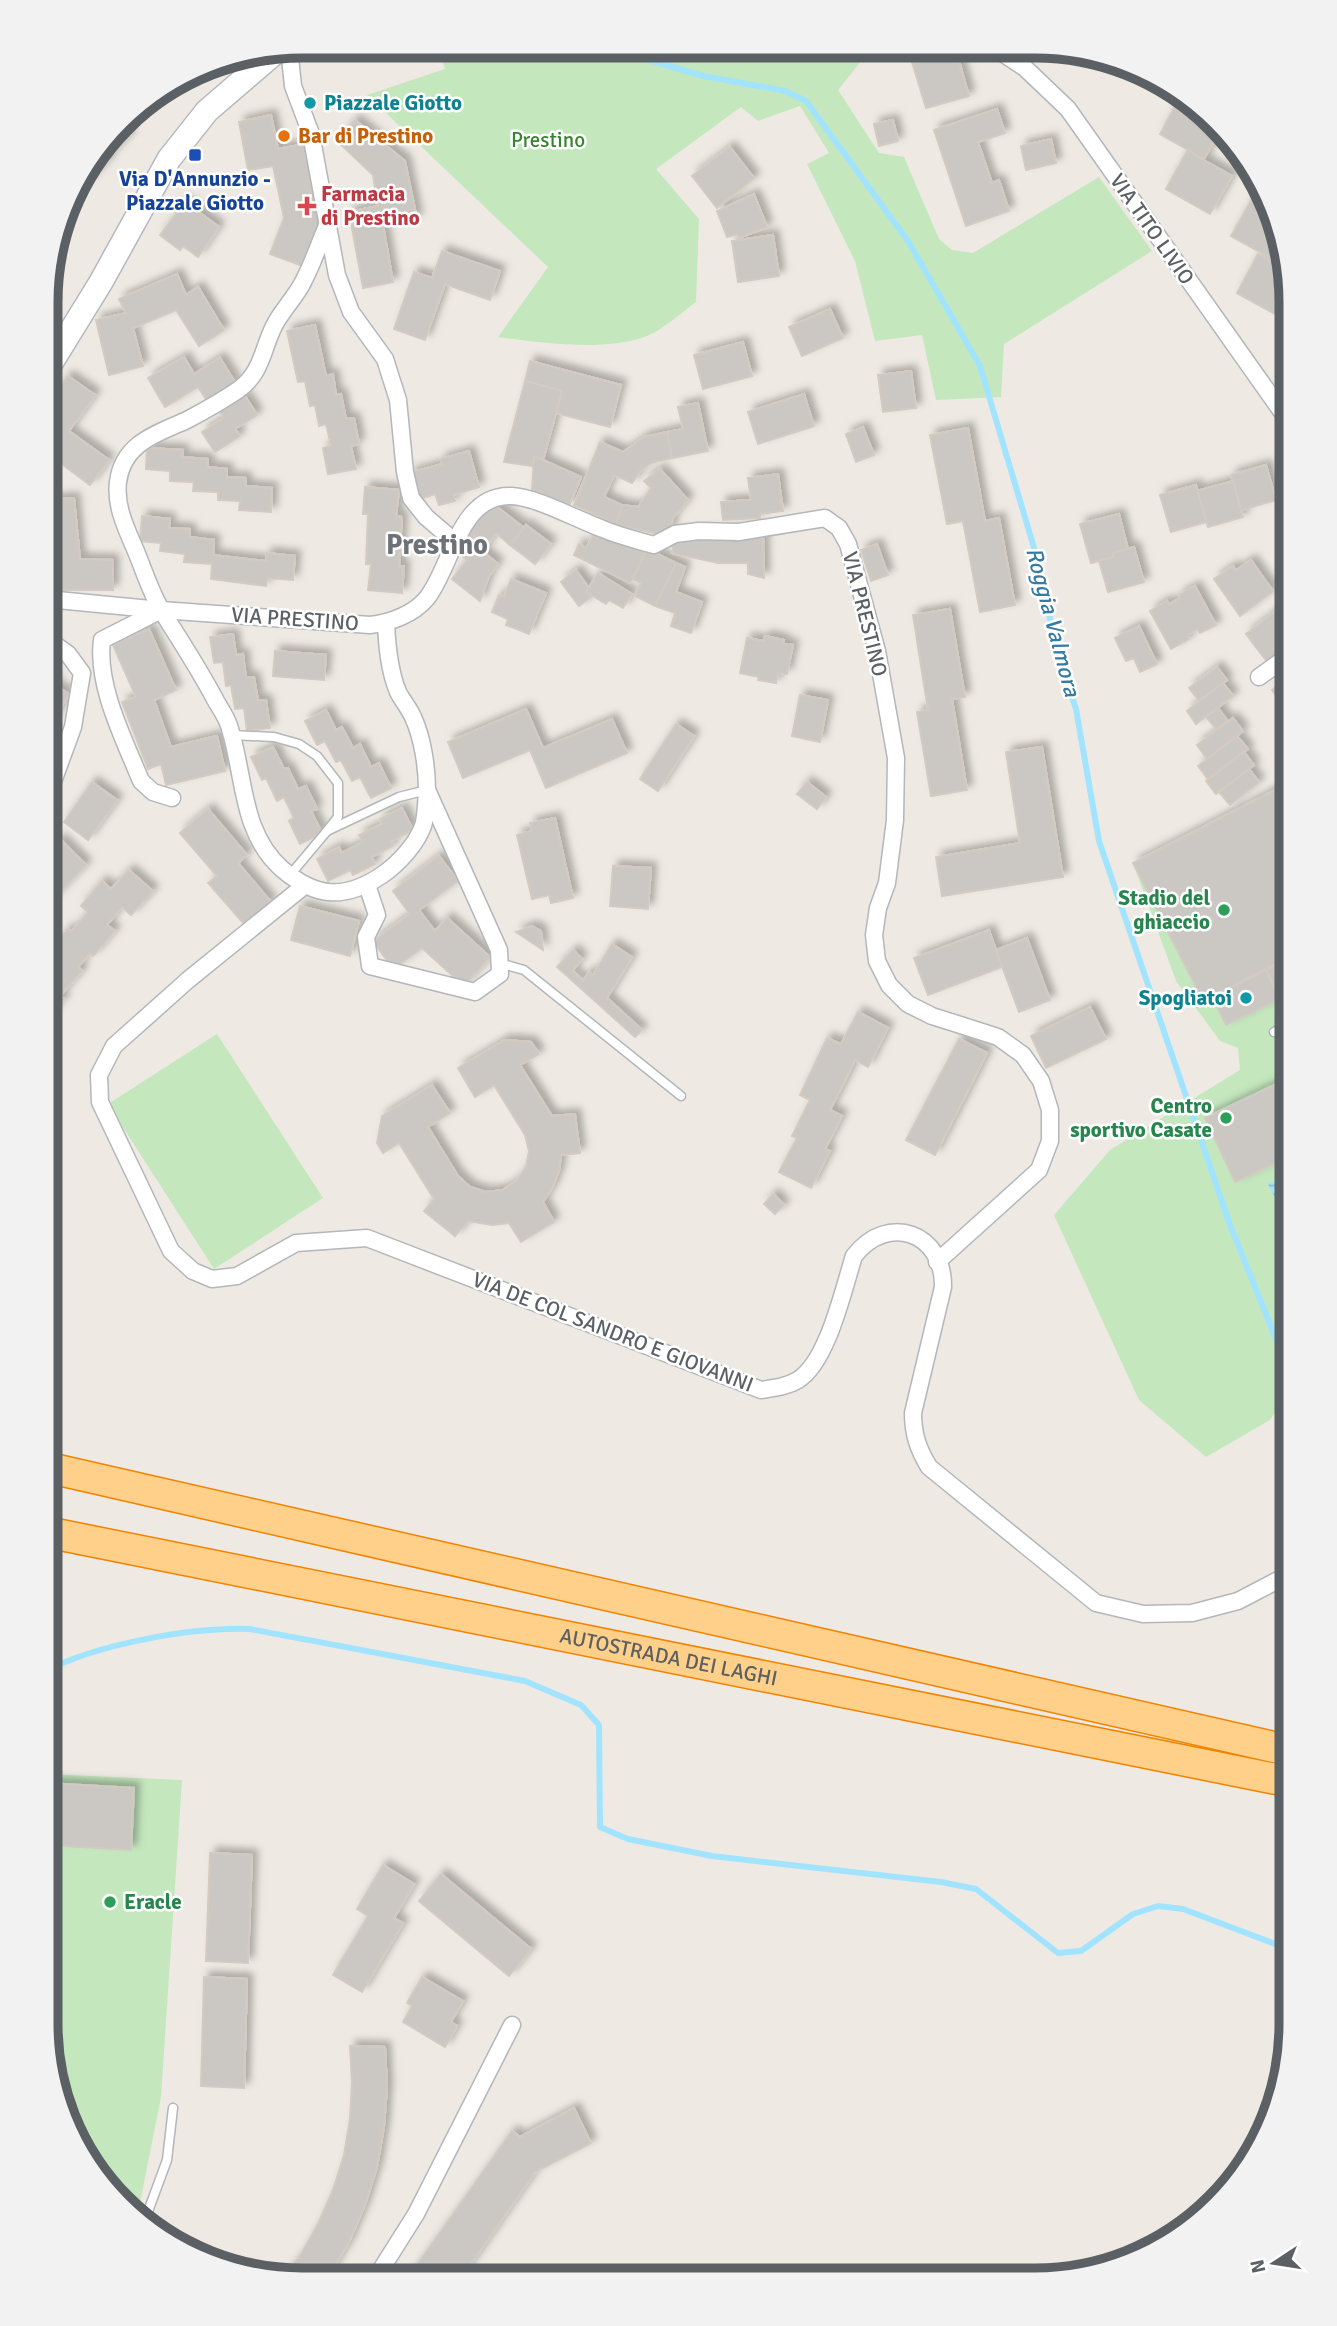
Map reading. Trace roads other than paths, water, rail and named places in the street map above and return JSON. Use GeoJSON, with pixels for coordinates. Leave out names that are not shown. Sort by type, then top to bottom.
{"type":"FeatureCollection","features":[{"type":"Feature","properties":{"kind":"highway","name":"AUTOSTRADA DEI LAGHI"},"geometry":{"type":"LineString","coordinates":[[58,1470],[1279,1748]]}},
{"type":"Feature","properties":{"kind":"highway","name":"AUTOSTRADA DEI LAGHI"},"geometry":{"type":"LineString","coordinates":[[58,1534],[1279,1780]]}},
{"type":"Feature","properties":{"kind":"main road"},"geometry":{"type":"LineString","coordinates":[[58,352],[101,282],[169,159],[207,111],[269,60]]}},
{"type":"Feature","properties":{"kind":"street"},"geometry":{"type":"LineString","coordinates":[[283,58],[311,134],[337,275],[351,312],[385,359],[398,400],[405,472],[411,498],[426,517],[454,541]]}},
{"type":"Feature","properties":{"kind":"street","name":"VIA TITO LIVIO"},"geometry":{"type":"LineString","coordinates":[[1010,58],[1025,68],[1068,109],[1279,408]]}},
{"type":"Feature","properties":{"kind":"street"},"geometry":{"type":"LineString","coordinates":[[328,223],[303,284],[272,330],[259,367],[239,390],[193,416],[145,438],[132,449],[123,463],[117,498],[122,520],[161,610],[208,685],[230,727],[246,807],[260,841],[280,867],[304,886],[326,892],[342,892],[367,885],[388,871],[408,850],[424,825],[427,790],[424,754],[414,719],[398,691],[387,651],[386,623]]}},
{"type":"Feature","properties":{"kind":"street","name":"VIA PRESTINO"},"geometry":{"type":"LineString","coordinates":[[58,600],[370,625],[386,623],[408,613],[427,599],[441,574],[454,541],[475,510],[491,500],[510,496],[526,498],[607,531],[654,545],[675,534],[699,531],[739,532],[807,519],[825,518],[839,528],[848,544],[877,651],[896,758],[895,820],[887,883],[878,908],[873,935],[877,961],[889,985],[908,1004],[932,1016],[998,1037],[1023,1055],[1041,1081],[1050,1110],[1050,1141],[1039,1170],[937,1262]]}},
{"type":"Feature","properties":{"kind":"street"},"geometry":{"type":"LineString","coordinates":[[161,610],[102,640],[99,659],[107,689],[141,781],[153,792],[172,798]]}},
{"type":"Feature","properties":{"kind":"street"},"geometry":{"type":"LineString","coordinates":[[58,647],[68,654],[82,673],[74,727],[58,768]]}},
{"type":"Feature","properties":{"kind":"street"},"geometry":{"type":"LineString","coordinates":[[1259,677],[1279,662]]}},
{"type":"Feature","properties":{"kind":"street"},"geometry":{"type":"LineString","coordinates":[[367,885],[377,915],[366,937],[370,966],[475,992],[500,974],[499,950],[427,790]]}},
{"type":"Feature","properties":{"kind":"street","name":"VIA DE COL SANDRO E GIOVANNI"},"geometry":{"type":"LineString","coordinates":[[304,886],[188,980],[114,1046],[99,1075],[100,1102],[171,1251],[193,1272],[212,1279],[237,1276],[296,1243],[367,1238],[761,1390],[780,1388],[798,1380],[813,1367],[823,1349],[854,1256],[875,1236],[904,1232],[918,1237],[930,1246],[937,1262]]}},
{"type":"Feature","properties":{"kind":"street"},"geometry":{"type":"LineString","coordinates":[[937,1262],[943,1272],[943,1287],[913,1413],[913,1432],[929,1467],[1096,1603],[1143,1614],[1192,1613],[1238,1601],[1279,1580]]}},
{"type":"Feature","properties":{"kind":"street"},"geometry":{"type":"LineString","coordinates":[[381,2268],[416,2214],[512,2025]]}},
{"type":"Feature","properties":{"kind":"lane"},"geometry":{"type":"LineString","coordinates":[[232,735],[274,737],[299,744],[317,756],[338,783],[338,817],[290,874]]}},
{"type":"Feature","properties":{"kind":"lane"},"geometry":{"type":"LineString","coordinates":[[327,831],[399,797],[427,790]]}},
{"type":"Feature","properties":{"kind":"lane"},"geometry":{"type":"LineString","coordinates":[[499,963],[524,970],[681,1096]]}},
{"type":"Feature","properties":{"kind":"lane"},"geometry":{"type":"LineString","coordinates":[[1274,1032],[1279,1029]]}},
{"type":"Feature","properties":{"kind":"lane"},"geometry":{"type":"LineString","coordinates":[[147,2213],[167,2160],[173,2108]]}},
{"type":"Feature","properties":{"kind":"water"},"geometry":{"type":"Polygon","coordinates":[[[1279,1178],[1279,1206],[1268,1184],[1279,1178]]]}},
{"type":"Feature","properties":{"kind":"waterway","name":"Roggia Valmora"},"geometry":{"type":"LineString","coordinates":[[642,58],[703,76],[785,91],[806,101],[908,241],[980,366],[1040,568],[1056,648],[1076,709],[1099,841],[1230,1225],[1279,1346]]}},
{"type":"Feature","properties":{"kind":"waterway"},"geometry":{"type":"LineString","coordinates":[[58,1665],[91,1653],[145,1639],[201,1631],[250,1629],[525,1681],[581,1705],[599,1725],[600,1827],[628,1839],[712,1856],[941,1882],[976,1889],[1058,1953],[1081,1951],[1133,1914],[1158,1906],[1183,1909],[1279,1945]]}},
{"type":"Feature","properties":{"kind":"place","name":"Piazzale Giotto"},"geometry":{"type":"Point","coordinates":[310,103]}},
{"type":"Feature","properties":{"kind":"place","name":"Bar di Prestino"},"geometry":{"type":"Point","coordinates":[284,136]}},
{"type":"Feature","properties":{"kind":"place","name":"Via D'Annunzio - Piazzale Giotto"},"geometry":{"type":"Point","coordinates":[195,155]}},
{"type":"Feature","properties":{"kind":"place","name":"Farmacia di Prestino"},"geometry":{"type":"Point","coordinates":[307,206]}},
{"type":"Feature","properties":{"kind":"place","name":"Stadio del ghiaccio"},"geometry":{"type":"Point","coordinates":[1224,910]}},
{"type":"Feature","properties":{"kind":"place","name":"Spogliatoi"},"geometry":{"type":"Point","coordinates":[1246,998]}},
{"type":"Feature","properties":{"kind":"place","name":"Centro sportivo Casate"},"geometry":{"type":"Point","coordinates":[1226,1118]}},
{"type":"Feature","properties":{"kind":"place","name":"Eracle"},"geometry":{"type":"Point","coordinates":[110,1902]}},
{"type":"Feature","properties":{"kind":"district","name":"Prestino"},"geometry":{"type":"Point","coordinates":[437,545]}}]}
